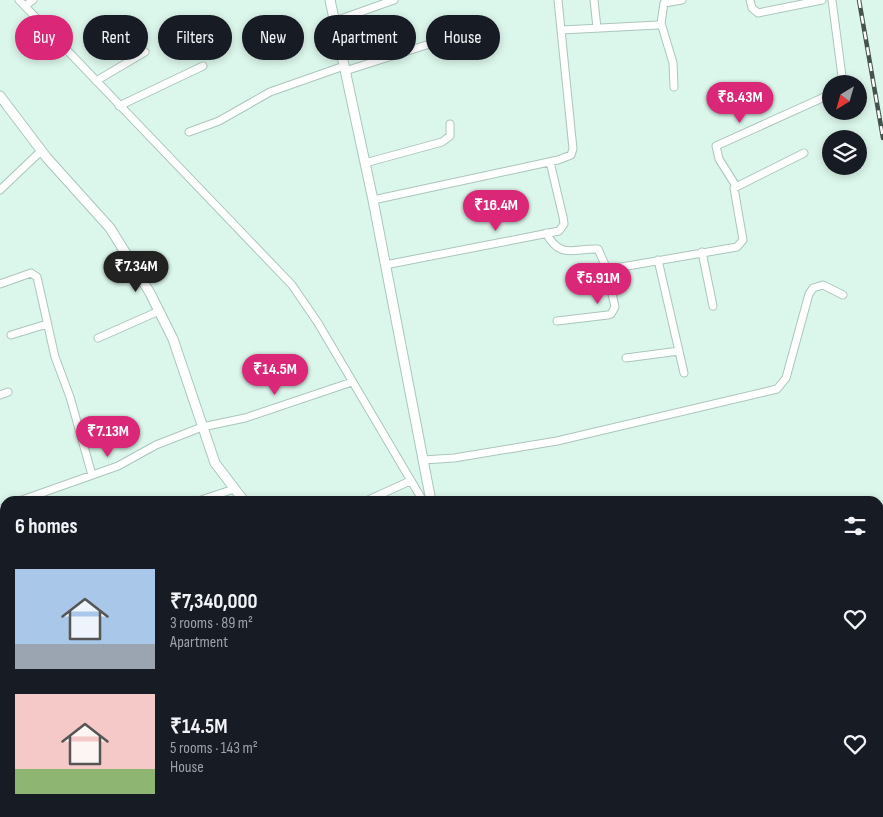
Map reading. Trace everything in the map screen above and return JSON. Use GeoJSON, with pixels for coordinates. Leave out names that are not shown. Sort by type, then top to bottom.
{"type":"FeatureCollection","features":[{"type":"Feature","properties":{"kind":"street"},"geometry":{"type":"LineString","coordinates":[[19,0],[119,106],[284,275],[318,323],[420,496]]}},
{"type":"Feature","properties":{"kind":"street"},"geometry":{"type":"LineString","coordinates":[[25,6],[33,0]]}},
{"type":"Feature","properties":{"kind":"street"},"geometry":{"type":"LineString","coordinates":[[330,0],[334,15]]}},
{"type":"Feature","properties":{"kind":"street"},"geometry":{"type":"LineString","coordinates":[[352,15],[394,0]]}},
{"type":"Feature","properties":{"kind":"street"},"geometry":{"type":"LineString","coordinates":[[372,200],[550,162],[571,155],[574,149],[558,0]]}},
{"type":"Feature","properties":{"kind":"street"},"geometry":{"type":"LineString","coordinates":[[594,0],[597,28]]}},
{"type":"Feature","properties":{"kind":"street"},"geometry":{"type":"LineString","coordinates":[[674,87],[672,57],[662,23],[662,3],[682,0]]}},
{"type":"Feature","properties":{"kind":"street"},"geometry":{"type":"LineString","coordinates":[[750,0],[752,8],[758,13],[822,0]]}},
{"type":"Feature","properties":{"kind":"street"},"geometry":{"type":"LineString","coordinates":[[832,0],[842,75]]}},
{"type":"Feature","properties":{"kind":"street"},"geometry":{"type":"LineString","coordinates":[[562,30],[658,25],[662,23]]}},
{"type":"Feature","properties":{"kind":"street"},"geometry":{"type":"LineString","coordinates":[[189,132],[219,121],[270,92],[426,45]]}},
{"type":"Feature","properties":{"kind":"street"},"geometry":{"type":"LineString","coordinates":[[96,82],[132,60]]}},
{"type":"Feature","properties":{"kind":"street"},"geometry":{"type":"LineString","coordinates":[[343,60],[365,163],[429,496]]}},
{"type":"Feature","properties":{"kind":"street"},"geometry":{"type":"LineString","coordinates":[[119,106],[203,66]]}},
{"type":"Feature","properties":{"kind":"street"},"geometry":{"type":"LineString","coordinates":[[0,96],[41,151],[110,228],[159,311],[173,339],[191,387],[202,427],[215,463],[240,496]]}},
{"type":"Feature","properties":{"kind":"street"},"geometry":{"type":"LineString","coordinates":[[736,186],[719,159],[716,146],[822,98]]}},
{"type":"Feature","properties":{"kind":"street"},"geometry":{"type":"LineString","coordinates":[[365,163],[442,142],[450,136],[450,124]]}},
{"type":"Feature","properties":{"kind":"street"},"geometry":{"type":"LineString","coordinates":[[0,190],[41,151]]}},
{"type":"Feature","properties":{"kind":"street"},"geometry":{"type":"LineString","coordinates":[[606,267],[610,269],[737,247],[742,244],[741,228],[733,195],[736,186],[804,153]]}},
{"type":"Feature","properties":{"kind":"street"},"geometry":{"type":"LineString","coordinates":[[385,265],[560,231],[564,224],[550,162]]}},
{"type":"Feature","properties":{"kind":"street"},"geometry":{"type":"LineString","coordinates":[[546,234],[558,250],[598,249],[606,267],[615,307],[614,312],[608,315],[557,321]]}},
{"type":"Feature","properties":{"kind":"street"},"geometry":{"type":"LineString","coordinates":[[702,252],[713,306]]}},
{"type":"Feature","properties":{"kind":"street"},"geometry":{"type":"LineString","coordinates":[[658,260],[684,374]]}},
{"type":"Feature","properties":{"kind":"street"},"geometry":{"type":"LineString","coordinates":[[0,284],[27,274],[35,274],[92,475]]}},
{"type":"Feature","properties":{"kind":"street"},"geometry":{"type":"LineString","coordinates":[[423,460],[454,458],[557,441],[778,389],[786,378],[809,294],[813,288],[823,285],[843,295]]}},
{"type":"Feature","properties":{"kind":"street"},"geometry":{"type":"LineString","coordinates":[[98,338],[159,311]]}},
{"type":"Feature","properties":{"kind":"street"},"geometry":{"type":"LineString","coordinates":[[11,335],[48,324]]}},
{"type":"Feature","properties":{"kind":"street"},"geometry":{"type":"LineString","coordinates":[[626,358],[679,351]]}},
{"type":"Feature","properties":{"kind":"street"},"geometry":{"type":"LineString","coordinates":[[33,496],[127,462],[156,445],[202,427],[245,418],[352,382]]}},
{"type":"Feature","properties":{"kind":"street"},"geometry":{"type":"LineString","coordinates":[[0,395],[8,392]]}},
{"type":"Feature","properties":{"kind":"street"},"geometry":{"type":"LineString","coordinates":[[377,496],[410,481]]}},
{"type":"Feature","properties":{"kind":"street"},"geometry":{"type":"LineString","coordinates":[[213,496],[234,489]]}},
{"type":"Feature","properties":{"kind":"railway"},"geometry":{"type":"LineString","coordinates":[[859,0],[883,138]]}}]}
